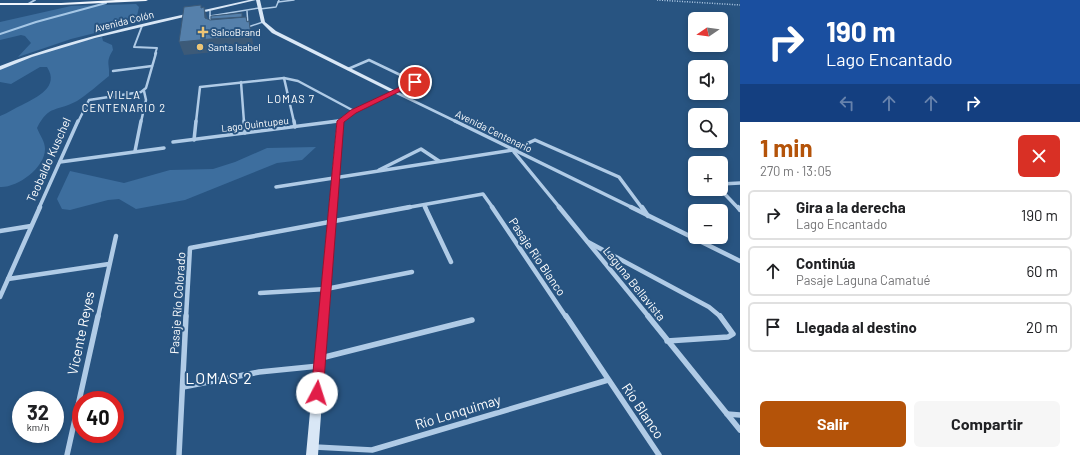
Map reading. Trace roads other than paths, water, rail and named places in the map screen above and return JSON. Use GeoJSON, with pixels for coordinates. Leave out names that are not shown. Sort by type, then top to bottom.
{"type":"FeatureCollection","features":[{"type":"Feature","properties":{"kind":"main road"},"geometry":{"type":"LineString","coordinates":[[0,4],[146,0]]}},
{"type":"Feature","properties":{"kind":"street"},"geometry":{"type":"LineString","coordinates":[[28,4],[34,0]]}},
{"type":"Feature","properties":{"kind":"street","name":"Avenida Colón"},"geometry":{"type":"LineString","coordinates":[[0,68],[55,48],[142,26],[210,13],[254,0]]}},
{"type":"Feature","properties":{"kind":"street"},"geometry":{"type":"LineString","coordinates":[[258,0],[263,22]]}},
{"type":"Feature","properties":{"kind":"street","name":"Avenida Centenario"},"geometry":{"type":"LineString","coordinates":[[263,22],[279,36],[740,261]]}},
{"type":"Feature","properties":{"kind":"street"},"geometry":{"type":"LineString","coordinates":[[135,151],[146,100],[144,91],[147,86],[157,48],[134,47],[142,26]]}},
{"type":"Feature","properties":{"kind":"street"},"geometry":{"type":"LineString","coordinates":[[312,451],[340,121],[354,112],[415,82],[369,60],[348,69]]}},
{"type":"Feature","properties":{"kind":"street"},"geometry":{"type":"LineString","coordinates":[[113,71],[152,66]]}},
{"type":"Feature","properties":{"kind":"street"},"geometry":{"type":"LineString","coordinates":[[194,140],[200,87],[284,78],[298,81],[354,112]]}},
{"type":"Feature","properties":{"kind":"street"},"geometry":{"type":"LineString","coordinates":[[284,78],[296,127]]}},
{"type":"Feature","properties":{"kind":"street"},"geometry":{"type":"LineString","coordinates":[[241,82],[245,133]]}},
{"type":"Feature","properties":{"kind":"street","name":"Teobaldo Kuschel"},"geometry":{"type":"LineString","coordinates":[[0,298],[87,102],[96,99],[144,91]]}},
{"type":"Feature","properties":{"kind":"street","name":"Lago Quintupeu"},"geometry":{"type":"LineString","coordinates":[[172,142],[340,121]]}},
{"type":"Feature","properties":{"kind":"street"},"geometry":{"type":"LineString","coordinates":[[276,187],[513,150],[535,140],[619,177],[648,216]]}},
{"type":"Feature","properties":{"kind":"street"},"geometry":{"type":"LineString","coordinates":[[60,162],[164,148]]}},
{"type":"Feature","properties":{"kind":"street"},"geometry":{"type":"LineString","coordinates":[[374,172],[421,149],[440,161]]}},
{"type":"Feature","properties":{"kind":"street","name":"Laguna Bellavista"},"geometry":{"type":"LineString","coordinates":[[513,150],[740,430]]}},
{"type":"Feature","properties":{"kind":"street"},"geometry":{"type":"LineString","coordinates":[[728,184],[740,183]]}},
{"type":"Feature","properties":{"kind":"street","name":"Pasaje Río Blanco"},"geometry":{"type":"LineString","coordinates":[[424,205],[483,194],[608,380]]}},
{"type":"Feature","properties":{"kind":"street"},"geometry":{"type":"LineString","coordinates":[[727,196],[740,210]]}},
{"type":"Feature","properties":{"kind":"street"},"geometry":{"type":"LineString","coordinates":[[332,222],[424,205],[451,262]]}},
{"type":"Feature","properties":{"kind":"street","name":"Pasaje Río Colorado"},"geometry":{"type":"LineString","coordinates":[[179,455],[190,248],[332,222]]}},
{"type":"Feature","properties":{"kind":"street"},"geometry":{"type":"LineString","coordinates":[[0,231],[31,226]]}},
{"type":"Feature","properties":{"kind":"street","name":"Vicente Reyes"},"geometry":{"type":"LineString","coordinates":[[67,455],[116,236]]}},
{"type":"Feature","properties":{"kind":"street"},"geometry":{"type":"LineString","coordinates":[[586,241],[709,307],[718,314],[733,334],[728,337],[667,341]]}},
{"type":"Feature","properties":{"kind":"street"},"geometry":{"type":"LineString","coordinates":[[8,279],[109,264]]}},
{"type":"Feature","properties":{"kind":"street"},"geometry":{"type":"LineString","coordinates":[[260,293],[326,289],[412,272]]}},
{"type":"Feature","properties":{"kind":"street"},"geometry":{"type":"LineString","coordinates":[[183,387],[258,372],[320,362],[472,320]]}},
{"type":"Feature","properties":{"kind":"street","name":"Río Lonquimay"},"geometry":{"type":"LineString","coordinates":[[312,451],[372,450],[608,380]]}},
{"type":"Feature","properties":{"kind":"street","name":"Río Blanco"},"geometry":{"type":"LineString","coordinates":[[608,380],[659,455]]}},
{"type":"Feature","properties":{"kind":"street"},"geometry":{"type":"LineString","coordinates":[[727,414],[740,415]]}},
{"type":"Feature","properties":{"kind":"lane"},"geometry":{"type":"LineString","coordinates":[[210,29],[210,13],[247,11],[276,7],[279,1],[294,0]]}},
{"type":"Feature","properties":{"kind":"lane"},"geometry":{"type":"LineString","coordinates":[[247,11],[248,27]]}},
{"type":"Feature","properties":{"kind":"lane"},"geometry":{"type":"LineString","coordinates":[[241,28],[263,22]]}},
{"type":"Feature","properties":{"kind":"waterway"},"geometry":{"type":"LineString","coordinates":[[0,34],[36,22],[106,3]]}},
{"type":"Feature","properties":{"kind":"place","name":"SalcoBrand"},"geometry":{"type":"Point","coordinates":[203,32]}},
{"type":"Feature","properties":{"kind":"place","name":"Santa Isabel"},"geometry":{"type":"Point","coordinates":[200,47]}},
{"type":"Feature","properties":{"kind":"district","name":"LOMAS 7"},"geometry":{"type":"Point","coordinates":[291,99]}},
{"type":"Feature","properties":{"kind":"district","name":"VILLA CENTENARIO 2"},"geometry":{"type":"Point","coordinates":[124,101]}},
{"type":"Feature","properties":{"kind":"district","name":"LOMAS 2"},"geometry":{"type":"Point","coordinates":[219,378]}}]}
